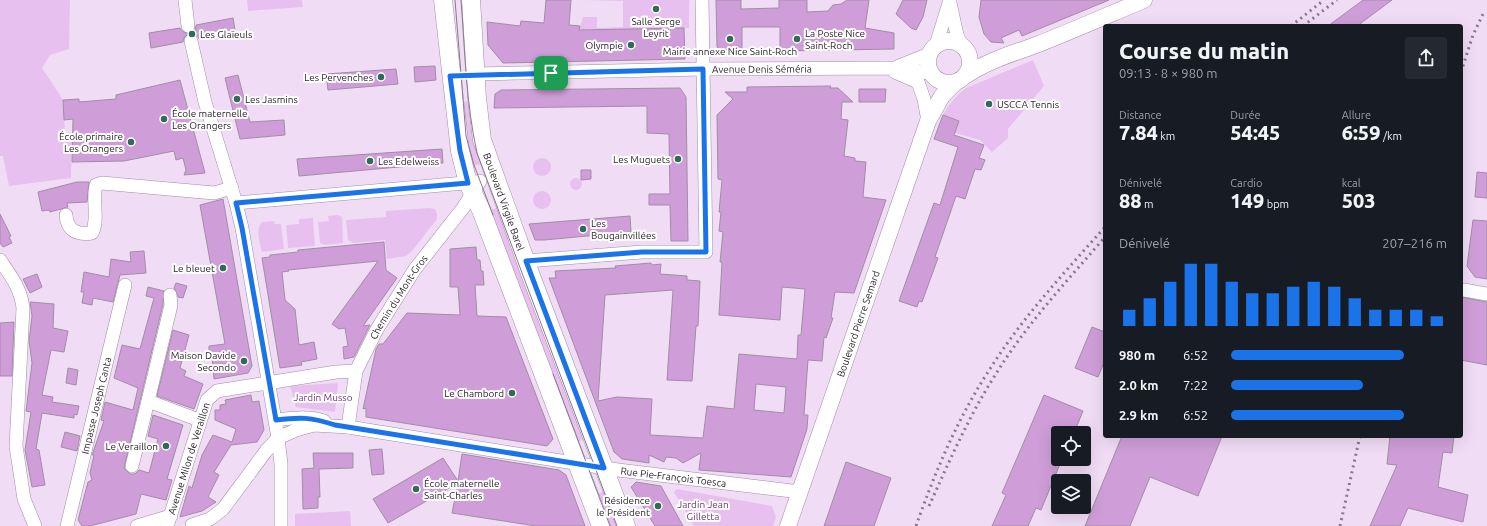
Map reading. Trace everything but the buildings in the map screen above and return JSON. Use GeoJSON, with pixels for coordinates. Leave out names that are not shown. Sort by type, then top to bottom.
{"type":"FeatureCollection","features":[{"type":"Feature","properties":{"kind":"main road"},"geometry":{"type":"LineString","coordinates":[[443,0],[450,76],[460,151],[601,526]]}},
{"type":"Feature","properties":{"kind":"main road","name":"Boulevard Virgile Barel"},"geometry":{"type":"LineString","coordinates":[[471,0],[482,140],[626,526]]}},
{"type":"Feature","properties":{"kind":"main road"},"geometry":{"type":"LineString","coordinates":[[450,76],[476,74]]}},
{"type":"Feature","properties":{"kind":"street"},"geometry":{"type":"LineString","coordinates":[[185,0],[188,26]]}},
{"type":"Feature","properties":{"kind":"street"},"geometry":{"type":"LineString","coordinates":[[526,261],[642,252],[706,252],[702,0]]}},
{"type":"Feature","properties":{"kind":"street"},"geometry":{"type":"LineString","coordinates":[[950,0],[927,64],[931,74],[942,83],[960,79],[983,65],[1005,55],[1036,45],[1144,0]]}},
{"type":"Feature","properties":{"kind":"street"},"geometry":{"type":"LineString","coordinates":[[950,0],[955,28],[970,61],[960,79]]}},
{"type":"Feature","properties":{"kind":"street"},"geometry":{"type":"LineString","coordinates":[[191,41],[205,102],[232,188],[242,228],[276,420],[281,464],[281,526]]}},
{"type":"Feature","properties":{"kind":"street"},"geometry":{"type":"LineString","coordinates":[[932,49],[949,41],[981,55],[1005,55]]}},
{"type":"Feature","properties":{"kind":"street","name":"Avenue Denis Séméria"},"geometry":{"type":"LineString","coordinates":[[894,68],[915,61],[932,49]]}},
{"type":"Feature","properties":{"kind":"street","name":"Avenue Denis Séméria"},"geometry":{"type":"LineString","coordinates":[[476,74],[703,69],[880,68],[894,68],[931,74]]}},
{"type":"Feature","properties":{"kind":"street","name":"Avenue Denis Séméria"},"geometry":{"type":"LineString","coordinates":[[880,68],[904,75],[918,82],[924,99],[928,121]]}},
{"type":"Feature","properties":{"kind":"street","name":"Boulevard Pierre Semard"},"geometry":{"type":"LineString","coordinates":[[928,121],[932,90],[931,74]]}},
{"type":"Feature","properties":{"kind":"street","name":"Boulevard Pierre Semard"},"geometry":{"type":"LineString","coordinates":[[788,526],[928,121],[942,96],[960,79]]}},
{"type":"Feature","properties":{"kind":"street"},"geometry":{"type":"LineString","coordinates":[[66,215],[66,224],[70,229],[82,234],[92,233],[95,228],[96,220],[94,193],[96,185],[102,183],[214,193],[232,188]]}},
{"type":"Feature","properties":{"kind":"street"},"geometry":{"type":"LineString","coordinates":[[236,203],[474,186],[494,183],[501,193]]}},
{"type":"Feature","properties":{"kind":"street","name":"Chemin du Mont-Gros"},"geometry":{"type":"LineString","coordinates":[[341,426],[356,371],[377,329],[415,269],[463,208],[474,186]]}},
{"type":"Feature","properties":{"kind":"street"},"geometry":{"type":"LineString","coordinates":[[0,260],[15,281],[22,296],[23,308],[16,446],[24,499],[35,526]]}},
{"type":"Feature","properties":{"kind":"street","name":"Impasse Joseph Canta"},"geometry":{"type":"LineString","coordinates":[[66,526],[125,285]]}},
{"type":"Feature","properties":{"kind":"street"},"geometry":{"type":"LineString","coordinates":[[1464,290],[1487,294]]}},
{"type":"Feature","properties":{"kind":"street"},"geometry":{"type":"LineString","coordinates":[[132,466],[171,305],[170,295]]}},
{"type":"Feature","properties":{"kind":"street","name":"Avenue Milon de Veraillon"},"geometry":{"type":"LineString","coordinates":[[137,526],[169,521],[199,420],[207,400],[217,390],[336,372],[356,371]]}},
{"type":"Feature","properties":{"kind":"street"},"geometry":{"type":"LineString","coordinates":[[148,402],[199,420]]}},
{"type":"Feature","properties":{"kind":"street"},"geometry":{"type":"LineString","coordinates":[[276,420],[315,418],[341,426]]}},
{"type":"Feature","properties":{"kind":"street"},"geometry":{"type":"LineString","coordinates":[[192,525],[210,519],[223,509],[266,451],[278,438],[296,430],[314,425],[341,426]]}},
{"type":"Feature","properties":{"kind":"street","name":"Rue Pie-François Toesca"},"geometry":{"type":"LineString","coordinates":[[341,426],[604,468],[800,492]]}},
{"type":"Feature","properties":{"kind":"green space"},"geometry":{"type":"Polygon","coordinates":[[[0,0],[70,0],[69,49],[50,55],[42,68],[63,100],[65,132],[72,137],[71,178],[9,186],[3,156],[0,156],[0,0]]]}},
{"type":"Feature","properties":{"kind":"green space"},"geometry":{"type":"Polygon","coordinates":[[[247,0],[302,0],[303,7],[248,11],[247,0]]]}},
{"type":"Feature","properties":{"kind":"green space","name":"Salle Serge Leyrit"},"geometry":{"type":"Polygon","coordinates":[[[584,0],[689,0],[689,28],[579,30],[583,17],[597,17],[597,28],[623,27],[623,1],[584,0]]]}},
{"type":"Feature","properties":{"kind":"green space","name":"USCCA Tennis"},"geometry":{"type":"Polygon","coordinates":[[[1033,60],[1044,86],[1008,129],[1008,138],[992,152],[980,140],[955,133],[959,121],[943,115],[959,94],[966,88],[1033,60]]]}},
{"type":"Feature","properties":{"kind":"green space"},"geometry":{"type":"Polygon","coordinates":[[[472,101],[483,164],[471,166],[459,102],[472,101]]]}},
{"type":"Feature","properties":{"kind":"green space"},"geometry":{"type":"Polygon","coordinates":[[[542,158],[548,161],[551,167],[548,173],[542,176],[536,173],[533,167],[536,161],[542,158]]]}},
{"type":"Feature","properties":{"kind":"green space"},"geometry":{"type":"Polygon","coordinates":[[[574,178],[578,178],[582,184],[578,190],[574,190],[570,186],[570,182],[574,178]]]}},
{"type":"Feature","properties":{"kind":"green space"},"geometry":{"type":"Polygon","coordinates":[[[542,191],[548,194],[551,200],[548,206],[542,209],[536,206],[533,200],[536,194],[542,191]]]}},
{"type":"Feature","properties":{"kind":"green space"},"geometry":{"type":"Polygon","coordinates":[[[499,207],[587,438],[576,443],[488,211],[499,207]]]}},
{"type":"Feature","properties":{"kind":"green space"},"geometry":{"type":"Polygon","coordinates":[[[429,208],[435,209],[437,219],[412,251],[406,256],[387,259],[385,240],[354,243],[348,240],[346,220],[386,217],[386,211],[429,208]]]}},
{"type":"Feature","properties":{"kind":"green space"},"geometry":{"type":"Polygon","coordinates":[[[338,215],[342,217],[343,243],[325,245],[320,243],[318,222],[329,221],[328,216],[338,215]]]}},
{"type":"Feature","properties":{"kind":"green space"},"geometry":{"type":"Polygon","coordinates":[[[313,218],[315,246],[288,248],[286,225],[299,224],[299,219],[313,218]]]}},
{"type":"Feature","properties":{"kind":"green space"},"geometry":{"type":"Polygon","coordinates":[[[274,221],[275,224],[281,224],[284,249],[262,252],[258,232],[260,225],[262,222],[274,221]]]}},
{"type":"Feature","properties":{"kind":"green space","name":"Jardin Musso"},"geometry":{"type":"Polygon","coordinates":[[[338,383],[335,412],[296,407],[290,386],[338,383]]]}},
{"type":"Feature","properties":{"kind":"green space","name":"Jardin Jean Gilletta"},"geometry":{"type":"Polygon","coordinates":[[[677,489],[772,506],[776,517],[773,526],[694,526],[674,492],[677,489]]]}},
{"type":"Feature","properties":{"kind":"green space"},"geometry":{"type":"Polygon","coordinates":[[[607,490],[621,526],[606,526],[595,495],[607,490]]]}},
{"type":"Feature","properties":{"kind":"green space"},"geometry":{"type":"Polygon","coordinates":[[[350,511],[351,526],[295,526],[295,514],[350,511]]]}},
{"type":"Feature","properties":{"kind":"tram line"},"geometry":{"type":"LineString","coordinates":[[455,0],[466,136],[474,165],[493,215]]}},
{"type":"Feature","properties":{"kind":"tram line"},"geometry":{"type":"LineString","coordinates":[[461,0],[468,96],[477,153],[617,526]]}},
{"type":"Feature","properties":{"kind":"tram line"},"geometry":{"type":"LineString","coordinates":[[553,374],[610,526]]}},
{"type":"Feature","properties":{"kind":"railway"},"geometry":{"type":"LineString","coordinates":[[1294,24],[1324,0]]}},
{"type":"Feature","properties":{"kind":"railway"},"geometry":{"type":"LineString","coordinates":[[1306,24],[1337,0]]}},
{"type":"Feature","properties":{"kind":"railway"},"geometry":{"type":"LineString","coordinates":[[1463,66],[1473,35],[1484,12]]}},
{"type":"Feature","properties":{"kind":"railway"},"geometry":{"type":"LineString","coordinates":[[916,526],[948,447],[966,409],[988,372],[1014,333],[1103,229]]}},
{"type":"Feature","properties":{"kind":"railway"},"geometry":{"type":"LineString","coordinates":[[929,506],[967,424],[1006,358],[1032,322],[1103,239]]}},
{"type":"Feature","properties":{"kind":"railway"},"geometry":{"type":"LineString","coordinates":[[1340,526],[1360,438]]}},
{"type":"Feature","properties":{"kind":"place","name":"Salle Serge Leyrit"},"geometry":{"type":"Point","coordinates":[656,9]}},
{"type":"Feature","properties":{"kind":"place","name":"Les Glaïeuls"},"geometry":{"type":"Point","coordinates":[192,34]}},
{"type":"Feature","properties":{"kind":"place","name":"Mairie annexe Nice Saint-Roch"},"geometry":{"type":"Point","coordinates":[730,39]}},
{"type":"Feature","properties":{"kind":"place","name":"La Poste Nice Saint-Roch"},"geometry":{"type":"Point","coordinates":[797,39]}},
{"type":"Feature","properties":{"kind":"place","name":"Olympie"},"geometry":{"type":"Point","coordinates":[631,45]}},
{"type":"Feature","properties":{"kind":"place","name":"Les Pervenches"},"geometry":{"type":"Point","coordinates":[381,77]}},
{"type":"Feature","properties":{"kind":"place","name":"Les Jasmins"},"geometry":{"type":"Point","coordinates":[237,99]}},
{"type":"Feature","properties":{"kind":"place","name":"USCCA Tennis"},"geometry":{"type":"Point","coordinates":[989,104]}},
{"type":"Feature","properties":{"kind":"place","name":"École maternelle Les Orangers"},"geometry":{"type":"Point","coordinates":[164,119]}},
{"type":"Feature","properties":{"kind":"place","name":"École primaire Les Orangers"},"geometry":{"type":"Point","coordinates":[131,142]}},
{"type":"Feature","properties":{"kind":"place","name":"Les Muguets"},"geometry":{"type":"Point","coordinates":[678,159]}},
{"type":"Feature","properties":{"kind":"place","name":"Les Edelweiss"},"geometry":{"type":"Point","coordinates":[370,161]}},
{"type":"Feature","properties":{"kind":"place","name":"Les Bougainvillées"},"geometry":{"type":"Point","coordinates":[583,229]}},
{"type":"Feature","properties":{"kind":"place","name":"Le bleuet"},"geometry":{"type":"Point","coordinates":[223,268]}},
{"type":"Feature","properties":{"kind":"place","name":"Maison Davide Secondo"},"geometry":{"type":"Point","coordinates":[244,361]}},
{"type":"Feature","properties":{"kind":"place","name":"Le Chambord"},"geometry":{"type":"Point","coordinates":[512,393]}},
{"type":"Feature","properties":{"kind":"place","name":"Le Veraillon"},"geometry":{"type":"Point","coordinates":[166,446]}},
{"type":"Feature","properties":{"kind":"place","name":"École maternelle Saint-Charles"},"geometry":{"type":"Point","coordinates":[416,489]}},
{"type":"Feature","properties":{"kind":"place","name":"Résidence le Président"},"geometry":{"type":"Point","coordinates":[658,506]}},
{"type":"Feature","properties":{"kind":"route"},"geometry":{"type":"LineString","coordinates":[[703,69],[706,252],[642,252],[526,261],[604,468],[335,425],[315,418],[276,420],[242,228],[236,203],[450,186],[468,183],[456,130],[454,100],[450,76],[476,74],[551,73],[703,69]]}}]}
